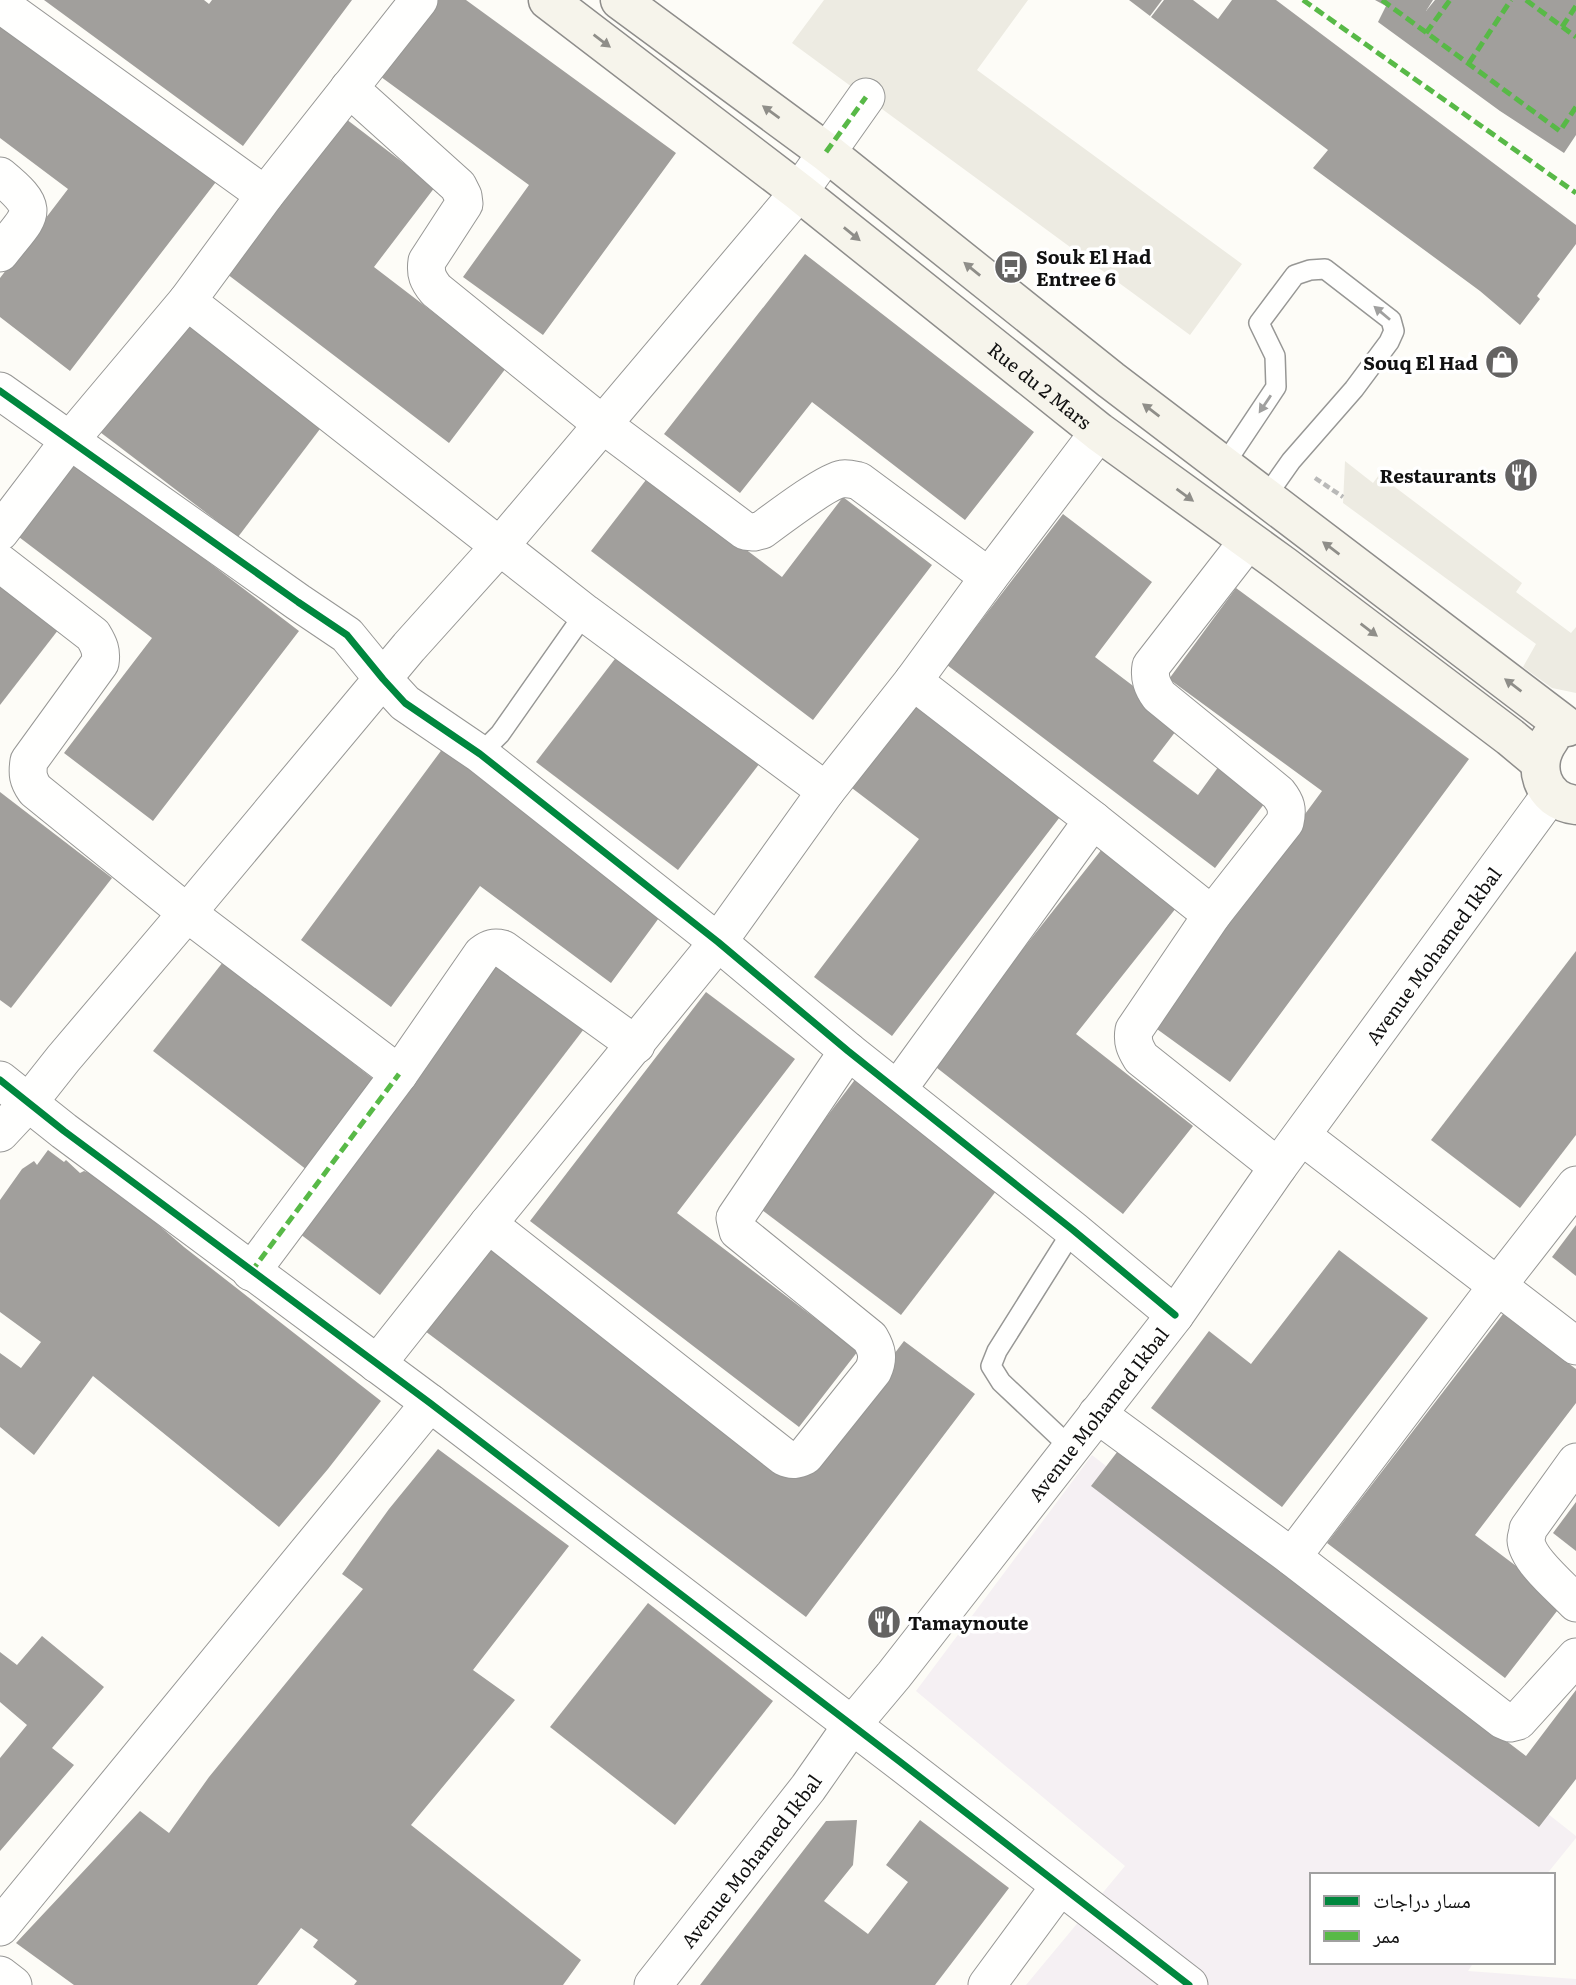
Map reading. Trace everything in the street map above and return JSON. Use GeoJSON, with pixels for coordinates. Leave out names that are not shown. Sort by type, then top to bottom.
{"type":"FeatureCollection","features":[{"type":"Feature","properties":{"kind":"street"},"geometry":{"type":"LineString","coordinates":[[0,532],[70,440],[187,301],[265,195],[418,0]]}},
{"type":"Feature","properties":{"kind":"street","name":"Rue du 2 Mars"},"geometry":{"type":"LineString","coordinates":[[548,0],[799,192],[1099,432],[1284,566],[1510,737],[1556,787]]}},
{"type":"Feature","properties":{"kind":"street"},"geometry":{"type":"LineString","coordinates":[[620,0],[826,152],[1111,380],[1265,498],[1572,726]]}},
{"type":"Feature","properties":{"kind":"street"},"geometry":{"type":"LineString","coordinates":[[0,4],[265,195]]}},
{"type":"Feature","properties":{"kind":"street"},"geometry":{"type":"LineString","coordinates":[[349,89],[458,187],[463,196],[464,204],[427,261],[429,281],[436,290],[602,424],[745,531],[762,530],[825,487],[843,479],[850,479],[859,481],[989,577]]}},
{"type":"Feature","properties":{"kind":"street"},"geometry":{"type":"LineString","coordinates":[[0,1133],[29,1102],[383,678],[499,547],[799,192],[866,97]]}},
{"type":"Feature","properties":{"kind":"street"},"geometry":{"type":"LineString","coordinates":[[0,176],[25,199],[29,215],[0,253]]}},
{"type":"Feature","properties":{"kind":"street"},"geometry":{"type":"LineString","coordinates":[[187,301],[585,613],[826,791]]}},
{"type":"Feature","properties":{"kind":"street"},"geometry":{"type":"LineString","coordinates":[[0,391],[347,635],[405,703],[480,754],[718,942],[848,1051],[1175,1315]]}},
{"type":"Feature","properties":{"kind":"street"},"geometry":{"type":"LineString","coordinates":[[377,1364],[718,942],[826,791],[913,681],[1099,432]]}},
{"type":"Feature","properties":{"kind":"street"},"geometry":{"type":"LineString","coordinates":[[1248,541],[1151,666],[1150,675],[1152,686],[1159,696],[1278,793],[1285,803],[1285,822],[1212,915],[1134,1030],[1134,1047],[1141,1058],[1278,1167]]}},
{"type":"Feature","properties":{"kind":"street"},"geometry":{"type":"LineString","coordinates":[[0,563],[93,635],[102,654],[100,663],[29,761],[27,773],[35,790],[187,913],[399,1074]]}},
{"type":"Feature","properties":{"kind":"street"},"geometry":{"type":"LineString","coordinates":[[913,681],[1212,915]]}},
{"type":"Feature","properties":{"kind":"street"},"geometry":{"type":"LineString","coordinates":[[1556,787],[1548,741],[1557,732],[1572,726]]}},
{"type":"Feature","properties":{"kind":"street","name":"Avenue Mohamed Ikbal"},"geometry":{"type":"LineString","coordinates":[[653,1985],[808,1788],[852,1726],[1175,1315],[1278,1167],[1556,787]]}},
{"type":"Feature","properties":{"kind":"street"},"geometry":{"type":"LineString","coordinates":[[898,1089],[1094,820]]}},
{"type":"Feature","properties":{"kind":"street"},"geometry":{"type":"LineString","coordinates":[[251,1272],[399,1074],[482,954],[489,949],[503,949],[636,1045]]}},
{"type":"Feature","properties":{"kind":"street"},"geometry":{"type":"LineString","coordinates":[[488,1224],[784,1457],[789,1460],[800,1459],[873,1371],[878,1358],[876,1348],[870,1338],[738,1231],[735,1217],[848,1051]]}},
{"type":"Feature","properties":{"kind":"street"},"geometry":{"type":"LineString","coordinates":[[0,1080],[251,1272],[430,1403],[1189,1985]]}},
{"type":"Feature","properties":{"kind":"street"},"geometry":{"type":"LineString","coordinates":[[1302,1136],[1576,1346]]}},
{"type":"Feature","properties":{"kind":"street"},"geometry":{"type":"LineString","coordinates":[[1292,1558],[1576,1185]]}},
{"type":"Feature","properties":{"kind":"street"},"geometry":{"type":"LineString","coordinates":[[0,1927],[430,1403]]}},
{"type":"Feature","properties":{"kind":"street"},"geometry":{"type":"LineString","coordinates":[[1097,1414],[1292,1558],[1503,1720],[1510,1723],[1518,1721],[1576,1657]]}},
{"type":"Feature","properties":{"kind":"street"},"geometry":{"type":"LineString","coordinates":[[1576,1462],[1528,1529],[1526,1541],[1537,1562],[1576,1603]]}},
{"type":"Feature","properties":{"kind":"street"},"geometry":{"type":"LineString","coordinates":[[987,1985],[1060,1886]]}},
{"type":"Feature","properties":{"kind":"street"},"geometry":{"type":"LineString","coordinates":[[0,1975],[13,1985]]}},
{"type":"Feature","properties":{"kind":"lane"},"geometry":{"type":"LineString","coordinates":[[1224,465],[1276,387],[1275,356],[1259,323],[1295,275],[1325,269],[1391,320],[1394,331],[1390,342],[1291,461],[1265,498]]}},
{"type":"Feature","properties":{"kind":"lane"},"geometry":{"type":"LineString","coordinates":[[480,754],[500,734],[585,613]]}},
{"type":"Feature","properties":{"kind":"lane"},"geometry":{"type":"LineString","coordinates":[[1071,1448],[1000,1382],[991,1366],[997,1351],[1073,1230]]}},
{"type":"Feature","properties":{"kind":"shaded area"},"geometry":{"type":"Polygon","coordinates":[[[824,0],[1028,0],[977,70],[1242,264],[1190,335],[792,43],[824,0]]]}},
{"type":"Feature","properties":{"kind":"shaded area"},"geometry":{"type":"Polygon","coordinates":[[[1345,461],[1373,483],[1379,475],[1522,583],[1516,592],[1571,633],[1576,627],[1576,693],[1552,688],[1523,667],[1536,644],[1343,503],[1345,461]]]}},
{"type":"Feature","properties":{"kind":"shaded area"},"geometry":{"type":"Polygon","coordinates":[[[1092,1455],[1576,1836],[1548,1873],[1310,1873],[1310,1964],[1473,1964],[1468,1971],[1576,1979],[1576,1985],[1026,1985],[1125,1866],[916,1691],[1092,1455]]]}},
{"type":"Feature","properties":{"kind":"building"},"geometry":{"type":"Polygon","coordinates":[[[44,0],[204,0],[209,4],[212,0],[352,0],[243,146],[44,0]]]}},
{"type":"Feature","properties":{"kind":"building"},"geometry":{"type":"Polygon","coordinates":[[[431,0],[466,0],[676,153],[543,335],[463,277],[529,185],[377,74],[431,0]]]}},
{"type":"Feature","properties":{"kind":"building"},"geometry":{"type":"Polygon","coordinates":[[[1129,0],[1162,0],[1150,16],[1129,0]]]}},
{"type":"Feature","properties":{"kind":"building"},"geometry":{"type":"Polygon","coordinates":[[[1164,0],[1193,0],[1218,19],[1232,0],[1276,0],[1576,225],[1576,244],[1537,296],[1540,299],[1520,325],[1480,291],[1313,168],[1328,150],[1151,17],[1164,0]]]}},
{"type":"Feature","properties":{"kind":"building"},"geometry":{"type":"Polygon","coordinates":[[[1375,0],[1433,0],[1426,11],[1435,0],[1576,0],[1576,135],[1564,153],[1500,111],[1378,22],[1386,6],[1375,0]]]}},
{"type":"Feature","properties":{"kind":"building"},"geometry":{"type":"Polygon","coordinates":[[[0,12],[219,178],[70,371],[0,317],[0,278],[68,189],[0,138],[0,12]]]}},
{"type":"Feature","properties":{"kind":"building"},"geometry":{"type":"Polygon","coordinates":[[[346,119],[435,187],[374,267],[506,368],[449,443],[227,274],[346,119]]]}},
{"type":"Feature","properties":{"kind":"building"},"geometry":{"type":"Polygon","coordinates":[[[805,254],[1034,432],[965,520],[812,402],[740,493],[664,434],[805,254]]]}},
{"type":"Feature","properties":{"kind":"building"},"geometry":{"type":"Polygon","coordinates":[[[181,317],[323,425],[238,537],[96,429],[181,317]]]}},
{"type":"Feature","properties":{"kind":"building"},"geometry":{"type":"Polygon","coordinates":[[[73,459],[299,631],[153,821],[64,753],[152,638],[15,534],[73,459]]]}},
{"type":"Feature","properties":{"kind":"building"},"geometry":{"type":"Polygon","coordinates":[[[649,476],[782,577],[843,497],[932,565],[813,720],[591,551],[649,476]]]}},
{"type":"Feature","properties":{"kind":"building"},"geometry":{"type":"Polygon","coordinates":[[[1063,514],[1152,582],[1095,657],[1182,723],[1153,761],[1198,795],[1224,759],[1271,795],[1215,868],[947,665],[1063,514]]]}},
{"type":"Feature","properties":{"kind":"building"},"geometry":{"type":"Polygon","coordinates":[[[0,577],[62,625],[0,705],[0,577]]]}},
{"type":"Feature","properties":{"kind":"building"},"geometry":{"type":"Polygon","coordinates":[[[1236,588],[1469,759],[1230,1082],[1150,1024],[1322,791],[1169,679],[1236,588]]]}},
{"type":"Feature","properties":{"kind":"building"},"geometry":{"type":"Polygon","coordinates":[[[621,651],[763,759],[678,870],[536,762],[621,651]]]}},
{"type":"Feature","properties":{"kind":"building"},"geometry":{"type":"Polygon","coordinates":[[[913,693],[1066,809],[892,1036],[814,977],[919,839],[844,782],[913,693]]]}},
{"type":"Feature","properties":{"kind":"building"},"geometry":{"type":"Polygon","coordinates":[[[446,744],[667,907],[611,983],[480,886],[391,1007],[301,940],[446,744]]]}},
{"type":"Feature","properties":{"kind":"building"},"geometry":{"type":"Polygon","coordinates":[[[0,792],[112,878],[11,1008],[0,1000],[0,792]]]}},
{"type":"Feature","properties":{"kind":"building"},"geometry":{"type":"Polygon","coordinates":[[[1106,844],[1180,903],[1076,1034],[1193,1126],[1123,1214],[932,1064],[1106,844]]]}},
{"type":"Feature","properties":{"kind":"building"},"geometry":{"type":"Polygon","coordinates":[[[1576,951],[1576,1135],[1520,1208],[1431,1140],[1576,951]]]}},
{"type":"Feature","properties":{"kind":"building"},"geometry":{"type":"Polygon","coordinates":[[[498,957],[587,1025],[380,1295],[291,1227],[498,957]]]}},
{"type":"Feature","properties":{"kind":"building"},"geometry":{"type":"Polygon","coordinates":[[[223,962],[376,1081],[307,1170],[153,1051],[223,962]]]}},
{"type":"Feature","properties":{"kind":"building"},"geometry":{"type":"Polygon","coordinates":[[[706,992],[795,1059],[677,1213],[858,1351],[799,1427],[530,1221],[706,992]]]}},
{"type":"Feature","properties":{"kind":"building"},"geometry":{"type":"Polygon","coordinates":[[[860,1073],[1003,1182],[901,1315],[758,1207],[860,1073]]]}},
{"type":"Feature","properties":{"kind":"building"},"geometry":{"type":"Polygon","coordinates":[[[48,1150],[64,1162],[66,1160],[80,1173],[84,1171],[94,1175],[120,1192],[184,1247],[381,1401],[279,1527],[93,1376],[34,1455],[0,1427],[0,1353],[21,1368],[41,1342],[0,1312],[0,1200],[22,1169],[34,1161],[37,1165],[48,1150]]]}},
{"type":"Feature","properties":{"kind":"building"},"geometry":{"type":"Polygon","coordinates":[[[1576,1225],[1576,1276],[1552,1257],[1576,1225]]]}},
{"type":"Feature","properties":{"kind":"building"},"geometry":{"type":"Polygon","coordinates":[[[493,1241],[803,1474],[904,1341],[975,1394],[806,1617],[425,1331],[493,1241]]]}},
{"type":"Feature","properties":{"kind":"building"},"geometry":{"type":"Polygon","coordinates":[[[1339,1250],[1428,1318],[1282,1507],[1151,1408],[1209,1331],[1251,1364],[1339,1250]]]}},
{"type":"Feature","properties":{"kind":"building"},"geometry":{"type":"Polygon","coordinates":[[[1503,1314],[1576,1369],[1576,1403],[1475,1535],[1564,1602],[1505,1678],[1327,1543],[1503,1314]]]}},
{"type":"Feature","properties":{"kind":"building"},"geometry":{"type":"Polygon","coordinates":[[[1121,1447],[1526,1756],[1576,1690],[1576,1779],[1539,1827],[1091,1486],[1121,1447]]]}},
{"type":"Feature","properties":{"kind":"building"},"geometry":{"type":"Polygon","coordinates":[[[438,1449],[569,1546],[473,1670],[515,1700],[411,1825],[581,1960],[563,1985],[354,1985],[357,1981],[313,1947],[318,1940],[301,1928],[257,1985],[74,1985],[16,1943],[140,1811],[169,1833],[209,1777],[363,1589],[342,1574],[389,1509],[438,1449]]]}},
{"type":"Feature","properties":{"kind":"building"},"geometry":{"type":"Polygon","coordinates":[[[1576,1502],[1576,1551],[1553,1533],[1576,1502]]]}},
{"type":"Feature","properties":{"kind":"building"},"geometry":{"type":"Polygon","coordinates":[[[648,1603],[773,1701],[675,1825],[550,1727],[648,1603]]]}},
{"type":"Feature","properties":{"kind":"building"},"geometry":{"type":"Polygon","coordinates":[[[42,1636],[104,1687],[52,1748],[74,1765],[0,1851],[0,1758],[27,1725],[0,1702],[0,1652],[17,1665],[42,1636]]]}},
{"type":"Feature","properties":{"kind":"building"},"geometry":{"type":"Polygon","coordinates":[[[857,1820],[853,1865],[824,1901],[868,1934],[908,1882],[886,1865],[920,1820],[1009,1888],[935,1985],[700,1985],[826,1821],[857,1820]]]}},
{"type":"Feature","properties":{"kind":"marked path"},"geometry":{"type":"LineString","coordinates":[[1303,0],[1576,193]]}},
{"type":"Feature","properties":{"kind":"marked path"},"geometry":{"type":"LineString","coordinates":[[1382,0],[1560,131],[1576,107]]}},
{"type":"Feature","properties":{"kind":"marked path"},"geometry":{"type":"LineString","coordinates":[[1426,33],[1450,0]]}},
{"type":"Feature","properties":{"kind":"marked path"},"geometry":{"type":"LineString","coordinates":[[1469,63],[1511,0]]}},
{"type":"Feature","properties":{"kind":"marked path"},"geometry":{"type":"LineString","coordinates":[[1526,0],[1576,37]]}},
{"type":"Feature","properties":{"kind":"marked path"},"geometry":{"type":"LineString","coordinates":[[1562,27],[1576,6]]}},
{"type":"Feature","properties":{"kind":"marked path"},"geometry":{"type":"LineString","coordinates":[[826,152],[866,97]]}},
{"type":"Feature","properties":{"kind":"marked path"},"geometry":{"type":"LineString","coordinates":[[251,1272],[399,1074]]}},
{"type":"Feature","properties":{"kind":"cycle path"},"geometry":{"type":"LineString","coordinates":[[0,391],[347,635],[405,703],[480,754],[718,942],[848,1051],[1175,1315]]}},
{"type":"Feature","properties":{"kind":"cycle path"},"geometry":{"type":"LineString","coordinates":[[0,1080],[64,1131],[430,1403],[1189,1985]]}},
{"type":"Feature","properties":{"kind":"place","name":"Souk El Had Entree 6"},"geometry":{"type":"Point","coordinates":[1011,267]}},
{"type":"Feature","properties":{"kind":"place","name":"Souq El Had"},"geometry":{"type":"Point","coordinates":[1502,362]}},
{"type":"Feature","properties":{"kind":"place","name":"Restaurants"},"geometry":{"type":"Point","coordinates":[1521,475]}},
{"type":"Feature","properties":{"kind":"place","name":"Tamaynoute"},"geometry":{"type":"Point","coordinates":[884,1622]}}]}
